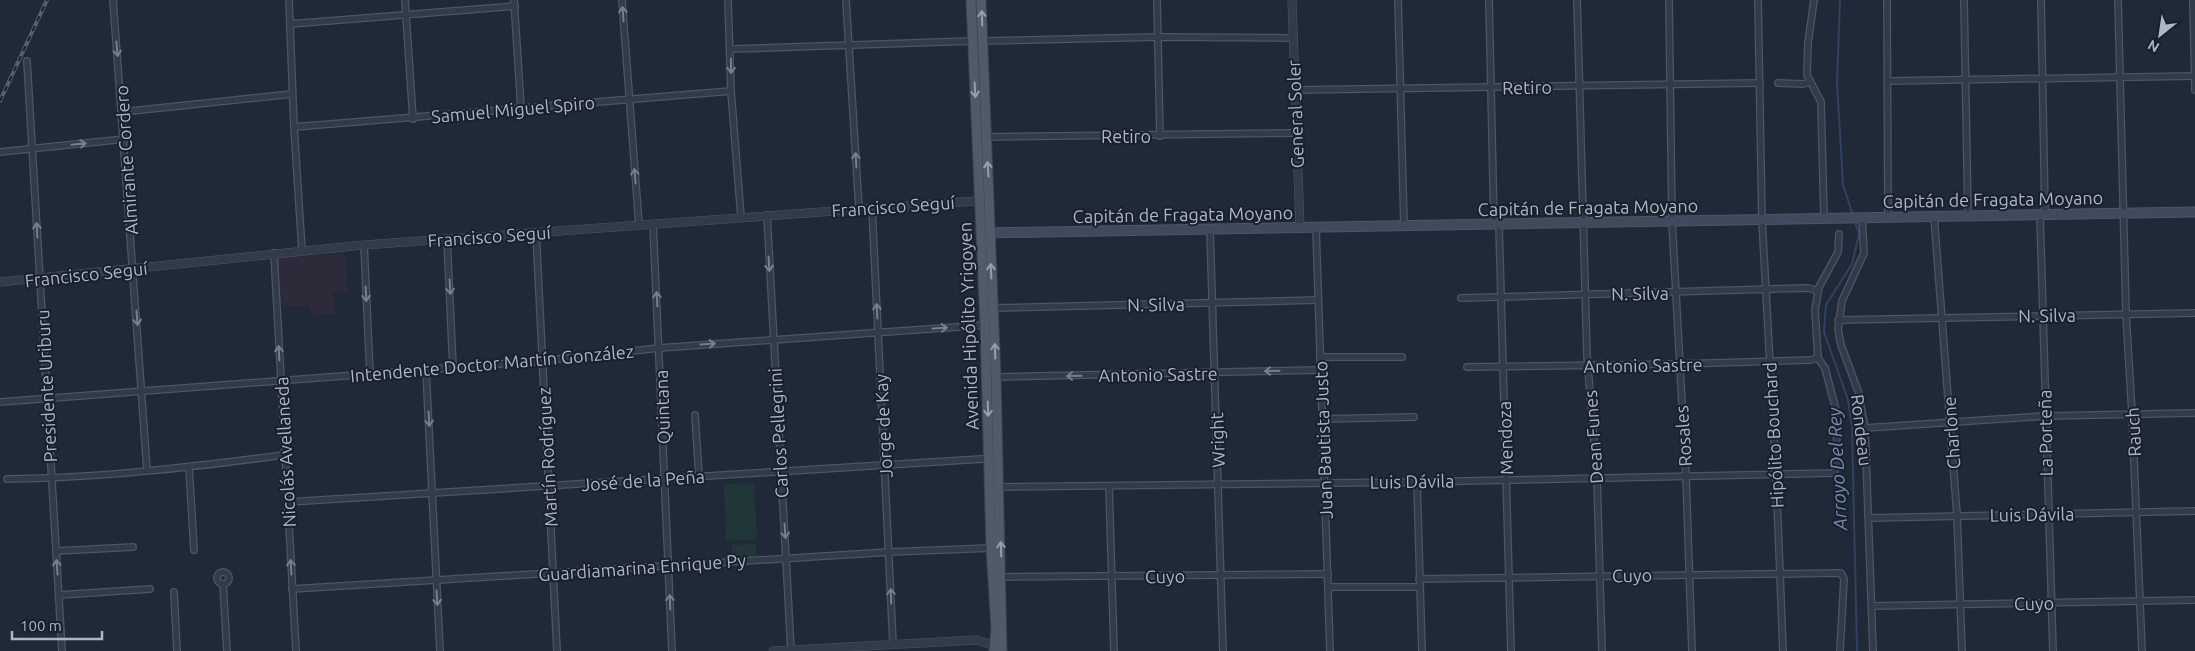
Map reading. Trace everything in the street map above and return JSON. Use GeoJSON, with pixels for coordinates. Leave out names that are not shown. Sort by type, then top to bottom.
{"type":"FeatureCollection","features":[{"type":"Feature","properties":{"kind":"main road","name":"Avenida Hipólito Yrigoyen"},"geometry":{"type":"LineString","coordinates":[[971,0],[985,200],[985,326],[994,458]]}},
{"type":"Feature","properties":{"kind":"main road","name":"Avenida Hipólito Yrigoyen"},"geometry":{"type":"LineString","coordinates":[[981,0],[986,137],[985,200]]}},
{"type":"Feature","properties":{"kind":"main road","name":"Capitán de Fragata Moyano"},"geometry":{"type":"LineString","coordinates":[[986,233],[2195,212]]}},
{"type":"Feature","properties":{"kind":"main road","name":"Avenida Hipólito Yrigoyen"},"geometry":{"type":"LineString","coordinates":[[986,233],[993,308],[996,377],[991,548],[1000,650]]}},
{"type":"Feature","properties":{"kind":"main road","name":"Avenida Hipólito Yrigoyen"},"geometry":{"type":"LineString","coordinates":[[994,487],[1002,577],[1000,650]]}},
{"type":"Feature","properties":{"kind":"street","name":"Almirante Cordero"},"geometry":{"type":"LineString","coordinates":[[114,0],[147,470]]}},
{"type":"Feature","properties":{"kind":"street"},"geometry":{"type":"LineString","coordinates":[[289,0],[292,94],[302,250]]}},
{"type":"Feature","properties":{"kind":"street"},"geometry":{"type":"LineString","coordinates":[[405,0],[413,119]]}},
{"type":"Feature","properties":{"kind":"street"},"geometry":{"type":"LineString","coordinates":[[622,0],[639,225]]}},
{"type":"Feature","properties":{"kind":"street"},"geometry":{"type":"LineString","coordinates":[[728,0],[731,91],[741,217]]}},
{"type":"Feature","properties":{"kind":"street"},"geometry":{"type":"LineString","coordinates":[[846,0],[859,209]]}},
{"type":"Feature","properties":{"kind":"street"},"geometry":{"type":"LineString","coordinates":[[1157,0],[1160,136]]}},
{"type":"Feature","properties":{"kind":"street","name":"General Soler"},"geometry":{"type":"LineString","coordinates":[[1292,0],[1300,228]]}},
{"type":"Feature","properties":{"kind":"street"},"geometry":{"type":"LineString","coordinates":[[1398,0],[1404,226]]}},
{"type":"Feature","properties":{"kind":"street","name":"Mendoza"},"geometry":{"type":"LineString","coordinates":[[1489,0],[1496,225],[1501,297],[1511,651]]}},
{"type":"Feature","properties":{"kind":"street","name":"Dean Funes"},"geometry":{"type":"LineString","coordinates":[[1577,0],[1588,366],[1597,478],[1602,651]]}},
{"type":"Feature","properties":{"kind":"street","name":"Rosales"},"geometry":{"type":"LineString","coordinates":[[1669,0],[1672,221],[1686,476],[1692,651]]}},
{"type":"Feature","properties":{"kind":"street","name":"Hipólito Bouchard"},"geometry":{"type":"LineString","coordinates":[[1758,0],[1762,220],[1776,473],[1783,651]]}},
{"type":"Feature","properties":{"kind":"street"},"geometry":{"type":"LineString","coordinates":[[1814,0],[1808,43],[1807,75],[1817,91],[1821,102],[1824,218]]}},
{"type":"Feature","properties":{"kind":"street"},"geometry":{"type":"LineString","coordinates":[[1887,0],[1888,216]]}},
{"type":"Feature","properties":{"kind":"street"},"geometry":{"type":"LineString","coordinates":[[1964,0],[1968,216]]}},
{"type":"Feature","properties":{"kind":"street","name":"La Porteña"},"geometry":{"type":"LineString","coordinates":[[2041,0],[2043,315],[2047,514],[2053,651]]}},
{"type":"Feature","properties":{"kind":"street","name":"Rauch"},"geometry":{"type":"LineString","coordinates":[[2118,0],[2121,77],[2122,213],[2142,651]]}},
{"type":"Feature","properties":{"kind":"street"},"geometry":{"type":"LineString","coordinates":[[2193,0],[2195,90]]}},
{"type":"Feature","properties":{"kind":"street"},"geometry":{"type":"LineString","coordinates":[[290,24],[406,15],[515,3],[521,108]]}},
{"type":"Feature","properties":{"kind":"street"},"geometry":{"type":"LineString","coordinates":[[982,41],[1158,37],[1292,38]]}},
{"type":"Feature","properties":{"kind":"street"},"geometry":{"type":"LineString","coordinates":[[731,49],[973,41]]}},
{"type":"Feature","properties":{"kind":"street","name":"Presidente Uriburu"},"geometry":{"type":"LineString","coordinates":[[27,61],[62,651]]}},
{"type":"Feature","properties":{"kind":"street"},"geometry":{"type":"LineString","coordinates":[[1888,81],[2195,76]]}},
{"type":"Feature","properties":{"kind":"street"},"geometry":{"type":"LineString","coordinates":[[1778,83],[1803,84],[1810,82]]}},
{"type":"Feature","properties":{"kind":"street","name":"Retiro"},"geometry":{"type":"LineString","coordinates":[[1295,90],[1760,83]]}},
{"type":"Feature","properties":{"kind":"street","name":"Samuel Miguel Spiro"},"geometry":{"type":"LineString","coordinates":[[294,127],[413,119],[629,98],[731,91]]}},
{"type":"Feature","properties":{"kind":"street"},"geometry":{"type":"LineString","coordinates":[[122,112],[292,94]]}},
{"type":"Feature","properties":{"kind":"street","name":"Retiro"},"geometry":{"type":"LineString","coordinates":[[986,137],[1296,133]]}},
{"type":"Feature","properties":{"kind":"street"},"geometry":{"type":"LineString","coordinates":[[0,152],[124,139]]}},
{"type":"Feature","properties":{"kind":"street","name":"Francisco Seguí"},"geometry":{"type":"LineString","coordinates":[[0,282],[134,270],[302,250],[985,200]]}},
{"type":"Feature","properties":{"kind":"street","name":"Jorge de Kay"},"geometry":{"type":"LineString","coordinates":[[872,208],[890,552],[889,647]]}},
{"type":"Feature","properties":{"kind":"street","name":"Carlos Pellegrini"},"geometry":{"type":"LineString","coordinates":[[767,216],[791,650]]}},
{"type":"Feature","properties":{"kind":"street","name":"Charlone"},"geometry":{"type":"LineString","coordinates":[[1934,216],[1957,515],[1962,651]]}},
{"type":"Feature","properties":{"kind":"street","name":"Rondeau"},"geometry":{"type":"LineString","coordinates":[[1861,217],[1864,253],[1842,301],[1838,320],[1841,345],[1855,379],[1865,428],[1873,651]]}},
{"type":"Feature","properties":{"kind":"street","name":"Quintana"},"geometry":{"type":"LineString","coordinates":[[653,224],[672,651]]}},
{"type":"Feature","properties":{"kind":"street","name":"Juan Bautista Justo"},"geometry":{"type":"LineString","coordinates":[[1316,228],[1330,651]]}},
{"type":"Feature","properties":{"kind":"street","name":"Wright"},"geometry":{"type":"LineString","coordinates":[[1210,230],[1223,651]]}},
{"type":"Feature","properties":{"kind":"street","name":"Martín Rodríguez"},"geometry":{"type":"LineString","coordinates":[[536,232],[557,651]]}},
{"type":"Feature","properties":{"kind":"street"},"geometry":{"type":"LineString","coordinates":[[1818,358],[1815,310],[1818,291],[1838,252],[1839,234]]}},
{"type":"Feature","properties":{"kind":"street"},"geometry":{"type":"LineString","coordinates":[[447,238],[454,368]]}},
{"type":"Feature","properties":{"kind":"street"},"geometry":{"type":"LineString","coordinates":[[364,245],[370,374]]}},
{"type":"Feature","properties":{"kind":"street","name":"Nicolás Avellaneda"},"geometry":{"type":"LineString","coordinates":[[274,253],[296,651]]}},
{"type":"Feature","properties":{"kind":"street","name":"N. Silva"},"geometry":{"type":"LineString","coordinates":[[1461,298],[1808,288],[1818,291]]}},
{"type":"Feature","properties":{"kind":"street","name":"N. Silva"},"geometry":{"type":"LineString","coordinates":[[993,308],[1318,300]]}},
{"type":"Feature","properties":{"kind":"street","name":"N. Silva"},"geometry":{"type":"LineString","coordinates":[[1838,320],[2195,313]]}},
{"type":"Feature","properties":{"kind":"street","name":"Intendente Doctor Martín González"},"geometry":{"type":"LineString","coordinates":[[0,402],[454,368],[773,339],[985,326]]}},
{"type":"Feature","properties":{"kind":"street"},"geometry":{"type":"LineString","coordinates":[[1320,357],[1402,356]]}},
{"type":"Feature","properties":{"kind":"street","name":"Antonio Sastre"},"geometry":{"type":"LineString","coordinates":[[1467,367],[1679,364],[1811,360],[1818,358]]}},
{"type":"Feature","properties":{"kind":"street","name":"Luis Dávila"},"geometry":{"type":"LineString","coordinates":[[994,487],[1417,482],[1834,473],[1837,465],[1836,410],[1825,368],[1818,358]]}},
{"type":"Feature","properties":{"kind":"street"},"geometry":{"type":"LineString","coordinates":[[426,370],[440,651]]}},
{"type":"Feature","properties":{"kind":"street","name":"Antonio Sastre"},"geometry":{"type":"LineString","coordinates":[[996,377],[1320,370]]}},
{"type":"Feature","properties":{"kind":"street"},"geometry":{"type":"LineString","coordinates":[[1865,428],[1950,424],[2045,416],[2195,413]]}},
{"type":"Feature","properties":{"kind":"street"},"geometry":{"type":"LineString","coordinates":[[695,415],[699,476]]}},
{"type":"Feature","properties":{"kind":"street"},"geometry":{"type":"LineString","coordinates":[[1322,419],[1414,417]]}},
{"type":"Feature","properties":{"kind":"street"},"geometry":{"type":"LineString","coordinates":[[7,479],[51,478],[189,467],[284,456]]}},
{"type":"Feature","properties":{"kind":"street","name":"José de la Peña"},"geometry":{"type":"LineString","coordinates":[[288,502],[994,458]]}},
{"type":"Feature","properties":{"kind":"street"},"geometry":{"type":"LineString","coordinates":[[189,467],[194,550]]}},
{"type":"Feature","properties":{"kind":"street"},"geometry":{"type":"LineString","coordinates":[[1417,482],[1422,651]]}},
{"type":"Feature","properties":{"kind":"street"},"geometry":{"type":"LineString","coordinates":[[1109,486],[1114,651]]}},
{"type":"Feature","properties":{"kind":"street","name":"Luis Dávila"},"geometry":{"type":"LineString","coordinates":[[1869,518],[2195,511]]}},
{"type":"Feature","properties":{"kind":"street"},"geometry":{"type":"LineString","coordinates":[[56,551],[133,547]]}},
{"type":"Feature","properties":{"kind":"street","name":"Guardiamarina Enrique Py"},"geometry":{"type":"LineString","coordinates":[[292,588],[554,574],[890,552],[991,548]]}},
{"type":"Feature","properties":{"kind":"street","name":"Cuyo"},"geometry":{"type":"LineString","coordinates":[[1420,579],[1780,572],[1841,573],[1844,575],[1840,651]]}},
{"type":"Feature","properties":{"kind":"street","name":"Cuyo"},"geometry":{"type":"LineString","coordinates":[[1002,577],[1328,574]]}},
{"type":"Feature","properties":{"kind":"street"},"geometry":{"type":"LineString","coordinates":[[223,584],[227,651]]}},
{"type":"Feature","properties":{"kind":"street"},"geometry":{"type":"LineString","coordinates":[[1328,586],[1420,587]]}},
{"type":"Feature","properties":{"kind":"street"},"geometry":{"type":"LineString","coordinates":[[59,595],[150,588]]}},
{"type":"Feature","properties":{"kind":"street"},"geometry":{"type":"LineString","coordinates":[[174,592],[177,651]]}},
{"type":"Feature","properties":{"kind":"street","name":"Cuyo"},"geometry":{"type":"LineString","coordinates":[[1872,606],[2195,600]]}},
{"type":"Feature","properties":{"kind":"street"},"geometry":{"type":"LineString","coordinates":[[773,651],[889,647],[977,640],[1000,650]]}},
{"type":"Feature","properties":{"kind":"shaded area"},"geometry":{"type":"Polygon","coordinates":[[[345,253],[348,291],[333,292],[335,314],[310,316],[309,306],[282,307],[278,258],[345,253]]]}},
{"type":"Feature","properties":{"kind":"green space"},"geometry":{"type":"Polygon","coordinates":[[[754,483],[757,540],[726,541],[724,484],[754,483]]]}},
{"type":"Feature","properties":{"kind":"green space"},"geometry":{"type":"Polygon","coordinates":[[[756,544],[757,556],[732,557],[732,545],[756,544]]]}},
{"type":"Feature","properties":{"kind":"waterway","name":"Arroyo Del Rey"},"geometry":{"type":"LineString","coordinates":[[1840,0],[1837,83],[1843,185],[1853,215]]}},
{"type":"Feature","properties":{"kind":"waterway","name":"Arroyo Del Rey"},"geometry":{"type":"LineString","coordinates":[[1855,222],[1859,234],[1852,264],[1826,305],[1824,332],[1848,400],[1852,427],[1857,651]]}},
{"type":"Feature","properties":{"kind":"railway"},"geometry":{"type":"LineString","coordinates":[[0,101],[47,0]]}}]}
